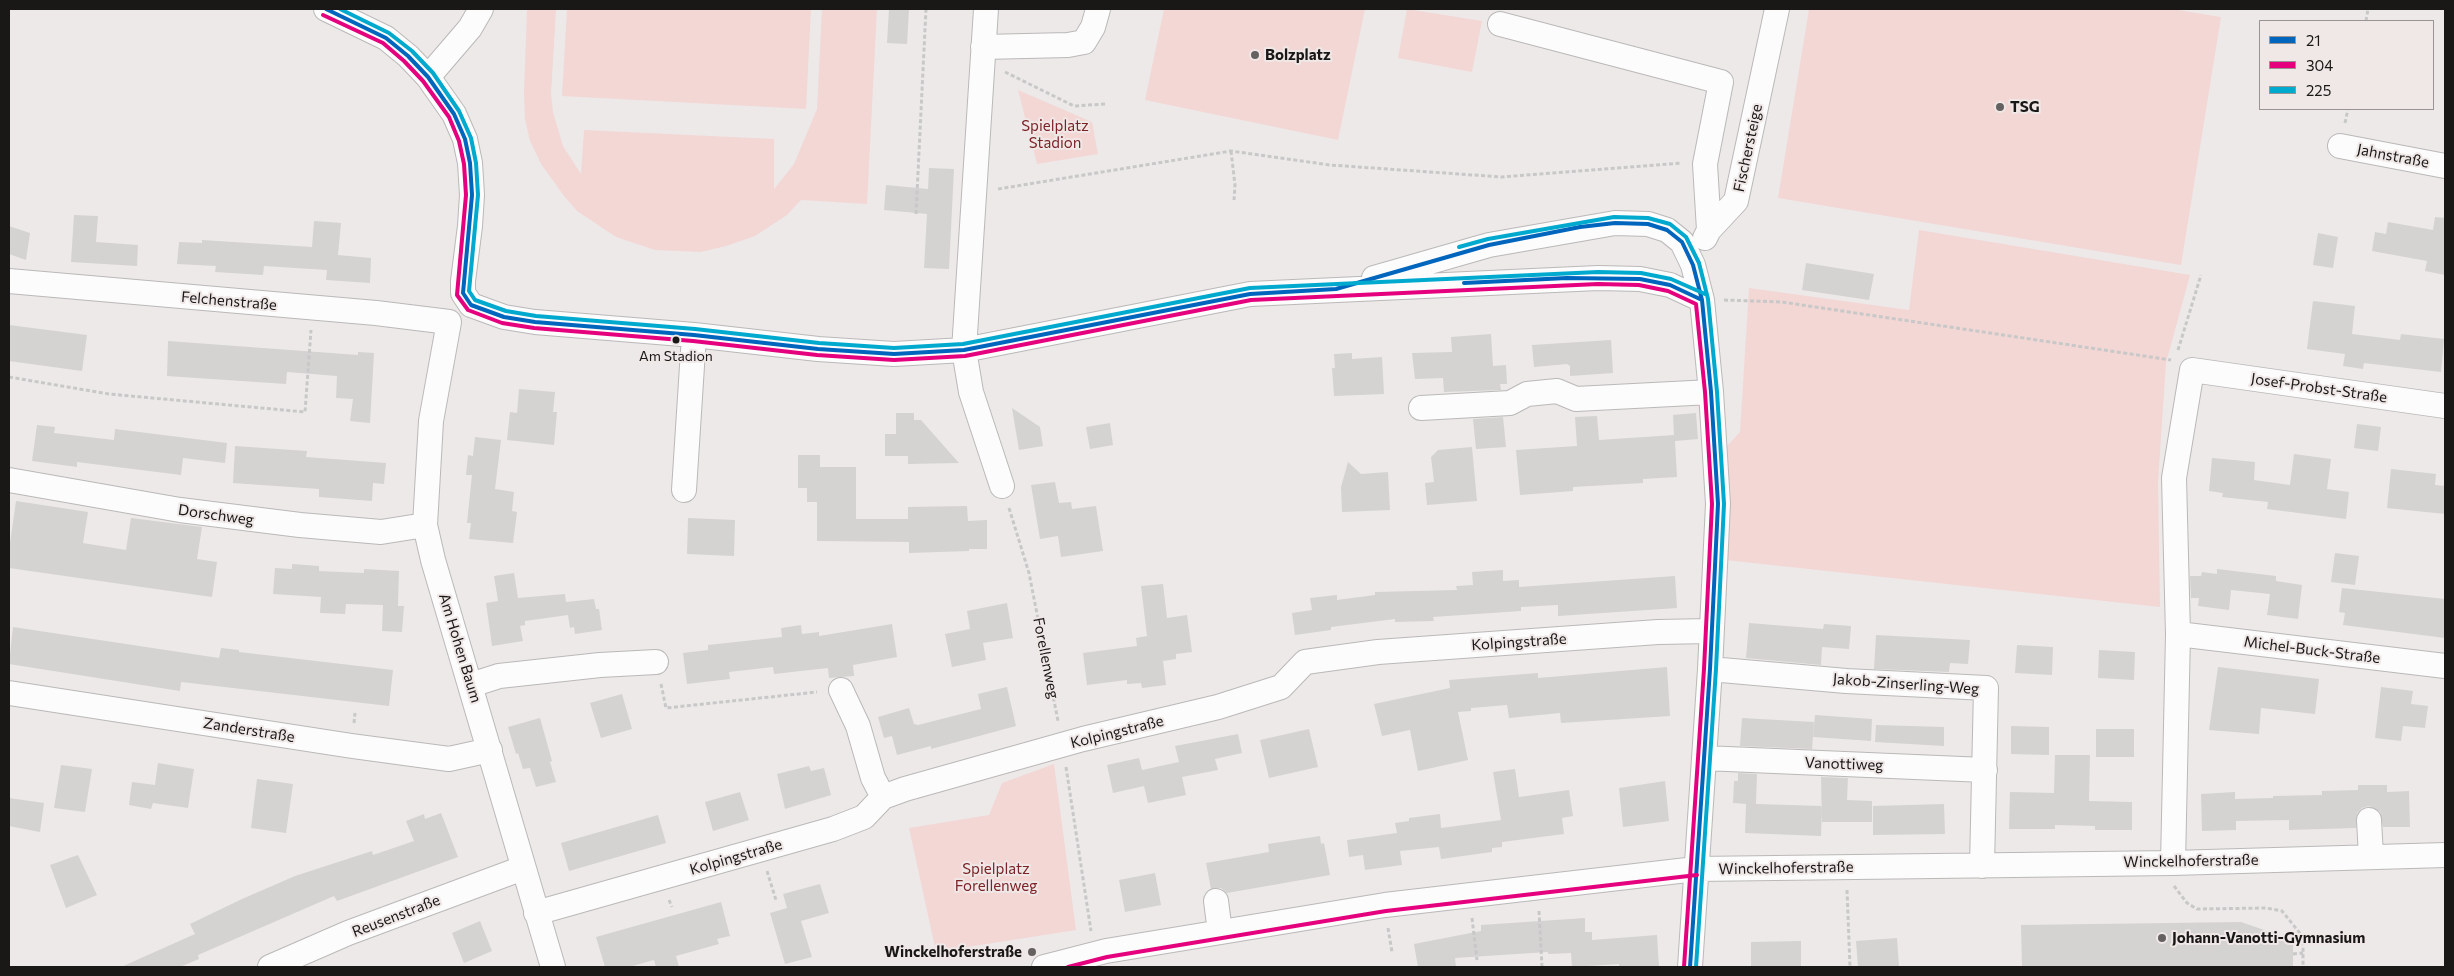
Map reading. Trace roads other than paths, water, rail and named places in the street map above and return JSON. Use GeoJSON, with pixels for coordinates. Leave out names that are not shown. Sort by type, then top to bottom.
{"type":"FeatureCollection","features":[{"type":"Feature","properties":{"kind":"street"},"geometry":{"type":"LineString","coordinates":[[326,9],[386,38],[408,56],[428,77],[454,114],[465,139],[470,163],[470,218],[463,293],[471,305],[504,317],[535,322],[694,335],[818,349],[884,353],[964,350],[1250,294],[1567,278],[1640,279],[1670,285],[1702,300]]}},
{"type":"Feature","properties":{"kind":"street"},"geometry":{"type":"LineString","coordinates":[[428,77],[470,28],[481,9]]}},
{"type":"Feature","properties":{"kind":"street"},"geometry":{"type":"LineString","coordinates":[[986,9],[964,350],[971,392],[1002,486]]}},
{"type":"Feature","properties":{"kind":"street"},"geometry":{"type":"LineString","coordinates":[[983,54],[1084,42],[1093,27],[1098,9]]}},
{"type":"Feature","properties":{"kind":"street","name":"Fischersteige"},"geometry":{"type":"LineString","coordinates":[[1693,265],[1709,230],[1736,201],[1777,9]]}},
{"type":"Feature","properties":{"kind":"street"},"geometry":{"type":"LineString","coordinates":[[1500,24],[1721,82],[1705,164],[1709,230]]}},
{"type":"Feature","properties":{"kind":"street","name":"Jahnstraße"},"geometry":{"type":"LineString","coordinates":[[2340,146],[2445,166]]}},
{"type":"Feature","properties":{"kind":"street"},"geometry":{"type":"LineString","coordinates":[[1336,289],[1489,245],[1616,223],[1648,224],[1667,230],[1682,242],[1693,265],[1702,300],[1711,392],[1718,504],[1710,669],[1690,967]]}},
{"type":"Feature","properties":{"kind":"street","name":"Felchenstraße"},"geometry":{"type":"LineString","coordinates":[[9,282],[313,308],[449,322]]}},
{"type":"Feature","properties":{"kind":"street"},"geometry":{"type":"LineString","coordinates":[[449,322],[471,305]]}},
{"type":"Feature","properties":{"kind":"street","name":"Am Hohen Baum"},"geometry":{"type":"LineString","coordinates":[[449,322],[432,421],[425,525],[433,560],[553,967]]}},
{"type":"Feature","properties":{"kind":"street"},"geometry":{"type":"LineString","coordinates":[[684,490],[694,335]]}},
{"type":"Feature","properties":{"kind":"street","name":"Josef-Probst-Straße"},"geometry":{"type":"LineString","coordinates":[[2178,634],[2174,478],[2183,365],[2445,406]]}},
{"type":"Feature","properties":{"kind":"street"},"geometry":{"type":"LineString","coordinates":[[1421,408],[1510,403],[1527,394],[1557,391],[1576,399],[1711,392]]}},
{"type":"Feature","properties":{"kind":"street","name":"Dorschweg"},"geometry":{"type":"LineString","coordinates":[[9,480],[180,510],[300,526],[381,532],[425,525]]}},
{"type":"Feature","properties":{"kind":"street","name":"Kolpingstraße"},"geometry":{"type":"LineString","coordinates":[[536,912],[833,829],[864,817],[883,797],[1063,745],[1218,707],[1281,687],[1305,662],[1378,652],[1658,632],[1711,631]]}},
{"type":"Feature","properties":{"kind":"street"},"geometry":{"type":"LineString","coordinates":[[2173,873],[2178,634]]}},
{"type":"Feature","properties":{"kind":"street","name":"Michel-Buck-Straße"},"geometry":{"type":"LineString","coordinates":[[2178,634],[2445,666]]}},
{"type":"Feature","properties":{"kind":"street"},"geometry":{"type":"LineString","coordinates":[[471,685],[499,676],[600,665],[656,662]]}},
{"type":"Feature","properties":{"kind":"street","name":"Jakob-Zinserling-Weg"},"geometry":{"type":"LineString","coordinates":[[1710,669],[1846,681],[1986,688],[1982,866]]}},
{"type":"Feature","properties":{"kind":"street"},"geometry":{"type":"LineString","coordinates":[[841,690],[858,726],[873,778],[883,797]]}},
{"type":"Feature","properties":{"kind":"street","name":"Zanderstraße"},"geometry":{"type":"LineString","coordinates":[[9,693],[448,759],[490,750]]}},
{"type":"Feature","properties":{"kind":"street","name":"Vanottiweg"},"geometry":{"type":"LineString","coordinates":[[1704,758],[1985,770]]}},
{"type":"Feature","properties":{"kind":"street"},"geometry":{"type":"LineString","coordinates":[[2369,820],[2371,856]]}},
{"type":"Feature","properties":{"kind":"street","name":"Winckelhoferstraße"},"geometry":{"type":"LineString","coordinates":[[1044,967],[1108,959],[1220,932],[1385,905],[1696,869],[1982,866],[2173,873],[2371,856],[2445,856]]}},
{"type":"Feature","properties":{"kind":"street","name":"Reusenstraße"},"geometry":{"type":"LineString","coordinates":[[270,967],[348,933],[523,868]]}},
{"type":"Feature","properties":{"kind":"street"},"geometry":{"type":"LineString","coordinates":[[1216,900],[1220,932]]}},
{"type":"Feature","properties":{"kind":"place","name":"Bolzplatz"},"geometry":{"type":"Point","coordinates":[1255,55]}},
{"type":"Feature","properties":{"kind":"place","name":"TSG"},"geometry":{"type":"Point","coordinates":[2000,107]}},
{"type":"Feature","properties":{"kind":"place","name":"Am Stadion"},"geometry":{"type":"Point","coordinates":[676,340]}},
{"type":"Feature","properties":{"kind":"place","name":"Johann-Vanotti-Gymnasium"},"geometry":{"type":"Point","coordinates":[2162,938]}},
{"type":"Feature","properties":{"kind":"place","name":"Winckelhoferstraße"},"geometry":{"type":"Point","coordinates":[1032,952]}},
{"type":"Feature","properties":{"kind":"park label","name":"Spielplatz Stadion"},"geometry":{"type":"Point","coordinates":[1055,134]}},
{"type":"Feature","properties":{"kind":"park label","name":"Spielplatz Forellenweg"},"geometry":{"type":"Point","coordinates":[996,878]}}]}
